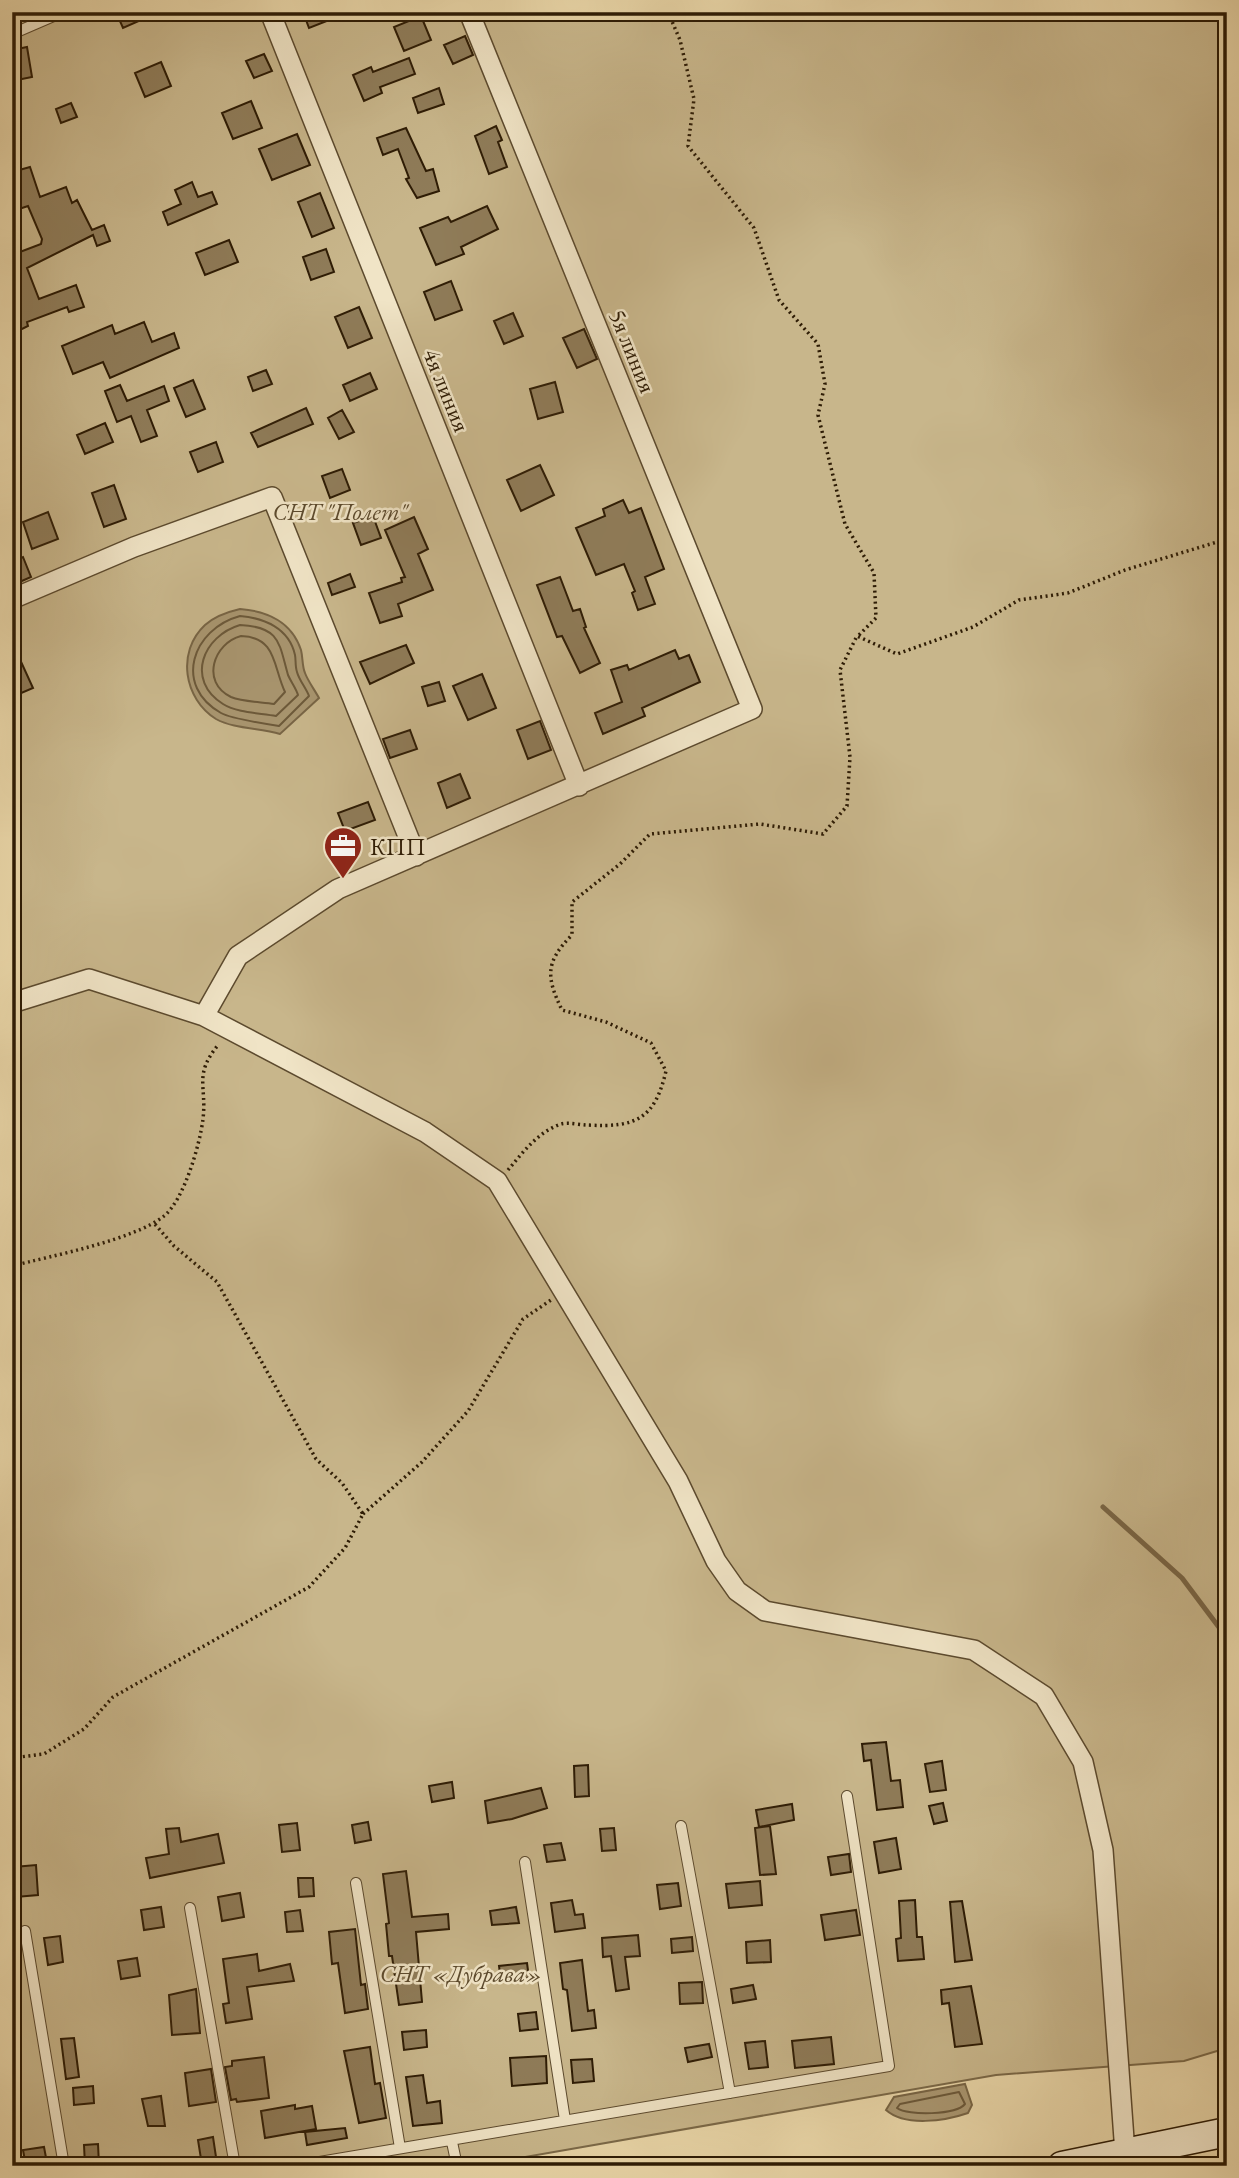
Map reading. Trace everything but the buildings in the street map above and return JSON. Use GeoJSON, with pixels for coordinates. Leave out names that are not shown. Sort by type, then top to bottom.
{"type":"FeatureCollection","features":[{"type":"Feature","properties":{"kind":"main road"},"geometry":{"type":"LineString","coordinates":[[1062,2166],[1227,2132]]}},
{"type":"Feature","properties":{"kind":"street","name":"4я линия"},"geometry":{"type":"LineString","coordinates":[[270,12],[579,786]]}},
{"type":"Feature","properties":{"kind":"street","name":"5я линия"},"geometry":{"type":"LineString","coordinates":[[469,12],[752,709],[579,786]]}},
{"type":"Feature","properties":{"kind":"street"},"geometry":{"type":"LineString","coordinates":[[12,599],[134,547],[272,496],[416,856]]}},
{"type":"Feature","properties":{"kind":"street"},"geometry":{"type":"LineString","coordinates":[[204,1016],[238,957],[338,889],[579,786]]}},
{"type":"Feature","properties":{"kind":"street"},"geometry":{"type":"LineString","coordinates":[[20,1000],[89,979],[204,1016],[425,1132],[498,1181],[678,1482],[716,1561],[737,1591],[765,1611],[974,1650],[1044,1696],[1083,1762],[1103,1850],[1125,2153]]}},
{"type":"Feature","properties":{"kind":"street"},"geometry":{"type":"LineString","coordinates":[[1166,2144],[1227,2123]]}},
{"type":"Feature","properties":{"kind":"lane"},"geometry":{"type":"LineString","coordinates":[[12,34],[63,12]]}},
{"type":"Feature","properties":{"kind":"lane"},"geometry":{"type":"LineString","coordinates":[[296,2166],[889,2066],[847,1796]]}},
{"type":"Feature","properties":{"kind":"lane"},"geometry":{"type":"LineString","coordinates":[[681,1826],[730,2093]]}},
{"type":"Feature","properties":{"kind":"lane"},"geometry":{"type":"LineString","coordinates":[[525,1862],[565,2120]]}},
{"type":"Feature","properties":{"kind":"lane"},"geometry":{"type":"LineString","coordinates":[[356,1882],[400,2148]]}},
{"type":"Feature","properties":{"kind":"lane"},"geometry":{"type":"LineString","coordinates":[[190,1908],[235,2166]]}},
{"type":"Feature","properties":{"kind":"lane"},"geometry":{"type":"LineString","coordinates":[[26,1931],[64,2166]]}},
{"type":"Feature","properties":{"kind":"lane"},"geometry":{"type":"LineString","coordinates":[[452,2141],[457,2166]]}},
{"type":"Feature","properties":{"kind":"path"},"geometry":{"type":"LineString","coordinates":[[498,1181],[530,1143],[563,1124],[603,1126],[633,1123],[659,1100],[666,1071],[651,1043],[606,1022],[562,1010],[548,982],[556,951],[572,935],[572,902],[620,864],[650,834],[760,824],[823,834],[847,806],[850,757],[840,670],[857,636],[877,618],[874,573],[845,524],[818,415],[825,384],[818,344],[779,300],[754,228],[688,146],[694,99],[680,40],[668,12]]}},
{"type":"Feature","properties":{"kind":"path"},"geometry":{"type":"LineString","coordinates":[[857,636],[897,654],[972,628],[1019,600],[1068,593],[1125,570],[1227,539]]}},
{"type":"Feature","properties":{"kind":"path"},"geometry":{"type":"LineString","coordinates":[[12,1266],[133,1232],[165,1216],[200,1147],[204,1110],[201,1073],[216,1047],[233,1031]]}},
{"type":"Feature","properties":{"kind":"path"},"geometry":{"type":"LineString","coordinates":[[153,1222],[174,1246],[217,1282],[316,1458],[342,1482],[363,1514]]}},
{"type":"Feature","properties":{"kind":"path"},"geometry":{"type":"LineString","coordinates":[[12,1758],[44,1754],[84,1729],[113,1697],[310,1587],[345,1548],[363,1514],[422,1462],[468,1411],[523,1319],[563,1293]]}},
{"type":"Feature","properties":{"kind":"green space"},"geometry":{"type":"Polygon","coordinates":[[[12,12],[1227,12],[1227,2048],[1184,2061],[996,2075],[473,2166],[12,2166],[12,12]]]}},
{"type":"Feature","properties":{"kind":"water"},"geometry":{"type":"Polygon","coordinates":[[[240,609],[269,615],[285,625],[297,640],[303,668],[319,698],[280,734],[231,725],[216,719],[205,710],[191,688],[187,661],[196,636],[213,619],[240,609]]]}},
{"type":"Feature","properties":{"kind":"water"},"geometry":{"type":"Polygon","coordinates":[[[965,2084],[972,2105],[968,2113],[937,2120],[914,2121],[886,2110],[894,2097],[965,2084]]]}},
{"type":"Feature","properties":{"kind":"waterway"},"geometry":{"type":"LineString","coordinates":[[1103,1507],[1182,1578],[1227,1638]]}},
{"type":"Feature","properties":{"kind":"place","name":"КПП"},"geometry":{"type":"Point","coordinates":[343,880]}},
{"type":"Feature","properties":{"kind":"park label","name":"СНТ \"Полет\""},"geometry":{"type":"Point","coordinates":[340,511]}},
{"type":"Feature","properties":{"kind":"park label","name":"СНТ «Дубрава»"},"geometry":{"type":"Point","coordinates":[461,1973]}}]}
